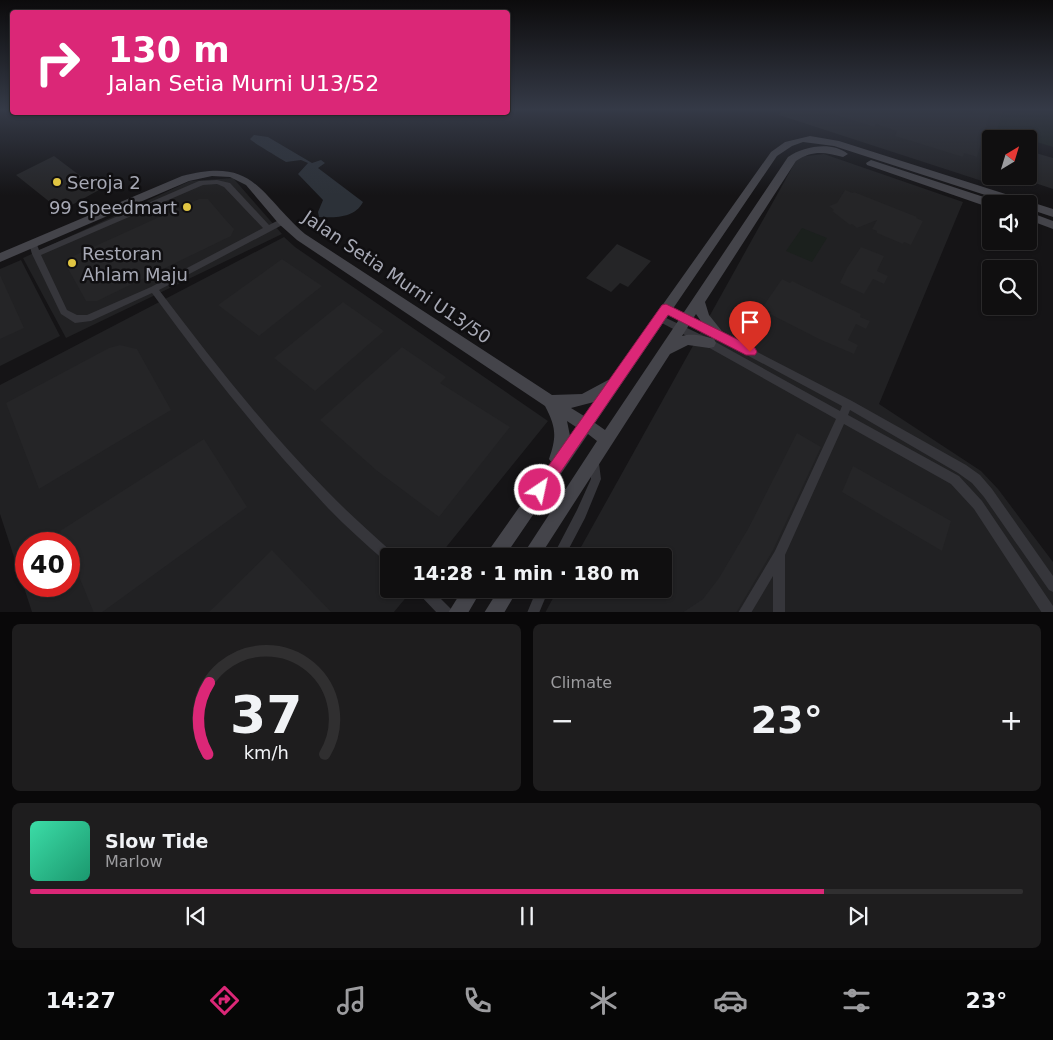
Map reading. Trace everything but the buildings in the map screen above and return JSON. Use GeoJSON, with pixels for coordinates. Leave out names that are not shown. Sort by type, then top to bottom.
{"type":"FeatureCollection","features":[{"type":"Feature","properties":{"kind":"street"},"geometry":{"type":"LineString","coordinates":[[500,548],[662,313],[774,154],[784,144],[799,139],[836,142],[998,195]]}},
{"type":"Feature","properties":{"kind":"street"},"geometry":{"type":"LineString","coordinates":[[535,548],[792,159],[808,149],[833,150],[982,201]]}},
{"type":"Feature","properties":{"kind":"street","name":"Jalan Setia Murni U13/50"},"geometry":{"type":"LineString","coordinates":[[0,258],[34,249],[186,178],[212,173],[232,174],[250,183],[301,238],[607,440]]}},
{"type":"Feature","properties":{"kind":"street"},"geometry":{"type":"LineString","coordinates":[[268,229],[228,185],[218,182],[202,183],[34,249],[64,312],[75,320],[88,319],[154,288],[284,221]]}},
{"type":"Feature","properties":{"kind":"street"},"geometry":{"type":"LineString","coordinates":[[1037,208],[1053,213]]}},
{"type":"Feature","properties":{"kind":"street"},"geometry":{"type":"LineString","coordinates":[[1037,219],[1053,224]]}},
{"type":"Feature","properties":{"kind":"street"},"geometry":{"type":"LineString","coordinates":[[154,288],[205,358],[274,441],[322,494],[380,549]]}},
{"type":"Feature","properties":{"kind":"street"},"geometry":{"type":"LineString","coordinates":[[698,300],[702,314],[714,339],[842,417],[955,480],[967,491],[1050,612]]}},
{"type":"Feature","properties":{"kind":"street"},"geometry":{"type":"LineString","coordinates":[[662,313],[848,404],[942,456],[976,479],[1053,586]]}},
{"type":"Feature","properties":{"kind":"street"},"geometry":{"type":"LineString","coordinates":[[662,354],[687,340],[714,339]]}},
{"type":"Feature","properties":{"kind":"street"},"geometry":{"type":"LineString","coordinates":[[549,400],[580,402],[592,397],[616,381]]}},
{"type":"Feature","properties":{"kind":"street"},"geometry":{"type":"LineString","coordinates":[[549,400],[559,416],[563,428],[560,450],[550,475]]}},
{"type":"Feature","properties":{"kind":"street"},"geometry":{"type":"LineString","coordinates":[[744,612],[779,555],[848,404]]}},
{"type":"Feature","properties":{"kind":"street"},"geometry":{"type":"LineString","coordinates":[[563,548],[596,479],[594,460]]}},
{"type":"Feature","properties":{"kind":"street"},"geometry":{"type":"LineString","coordinates":[[779,555],[779,612]]}},
{"type":"Feature","properties":{"kind":"street"},"geometry":{"type":"LineString","coordinates":[[432,598],[447,612]]}},
{"type":"Feature","properties":{"kind":"street"},"geometry":{"type":"LineString","coordinates":[[457,612],[467,598]]}},
{"type":"Feature","properties":{"kind":"street"},"geometry":{"type":"LineString","coordinates":[[493,612],[503,598]]}},
{"type":"Feature","properties":{"kind":"street"},"geometry":{"type":"LineString","coordinates":[[533,612],[539,598]]}},
{"type":"Feature","properties":{"kind":"shaded area"},"geometry":{"type":"Polygon","coordinates":[[[269,138],[312,163],[321,160],[325,163],[318,168],[363,202],[350,214],[338,217],[319,217],[318,212],[323,200],[298,174],[308,163],[301,160],[286,162],[250,139],[269,138]]]}},
{"type":"Feature","properties":{"kind":"shaded area"},"geometry":{"type":"Polygon","coordinates":[[[848,138],[982,138],[982,181],[848,138]]]}},
{"type":"Feature","properties":{"kind":"shaded area"},"geometry":{"type":"Polygon","coordinates":[[[1038,138],[1053,138],[1053,147],[1038,142],[1038,138]]]}},
{"type":"Feature","properties":{"kind":"shaded area"},"geometry":{"type":"Polygon","coordinates":[[[824,154],[963,202],[879,404],[981,471],[998,489],[1053,562],[1053,612],[546,612],[553,598],[672,598],[672,548],[580,548],[798,157],[824,154]]]}},
{"type":"Feature","properties":{"kind":"shaded area"},"geometry":{"type":"Polygon","coordinates":[[[233,178],[282,234],[66,338],[23,258],[190,181],[233,178]]]}},
{"type":"Feature","properties":{"kind":"shaded area"},"geometry":{"type":"Polygon","coordinates":[[[802,228],[827,238],[812,262],[786,251],[802,228]]]}},
{"type":"Feature","properties":{"kind":"shaded area"},"geometry":{"type":"Polygon","coordinates":[[[284,237],[295,247],[548,421],[445,548],[380,548],[380,598],[406,598],[394,612],[32,612],[27,597],[80,597],[80,532],[15,532],[15,560],[0,514],[0,385],[284,237]]]}},
{"type":"Feature","properties":{"kind":"shaded area"},"geometry":{"type":"Polygon","coordinates":[[[21,260],[60,336],[0,366],[0,269],[21,260]]]}},
{"type":"Feature","properties":{"kind":"place","name":"Seroja 2"},"geometry":{"type":"Point","coordinates":[57,182]}},
{"type":"Feature","properties":{"kind":"place","name":"99 Speedmart"},"geometry":{"type":"Point","coordinates":[187,207]}},
{"type":"Feature","properties":{"kind":"place","name":"Restoran Ahlam Maju"},"geometry":{"type":"Point","coordinates":[72,263]}},
{"type":"Feature","properties":{"kind":"route"},"geometry":{"type":"LineString","coordinates":[[540,490],[666,308],[750,352]]}}]}
